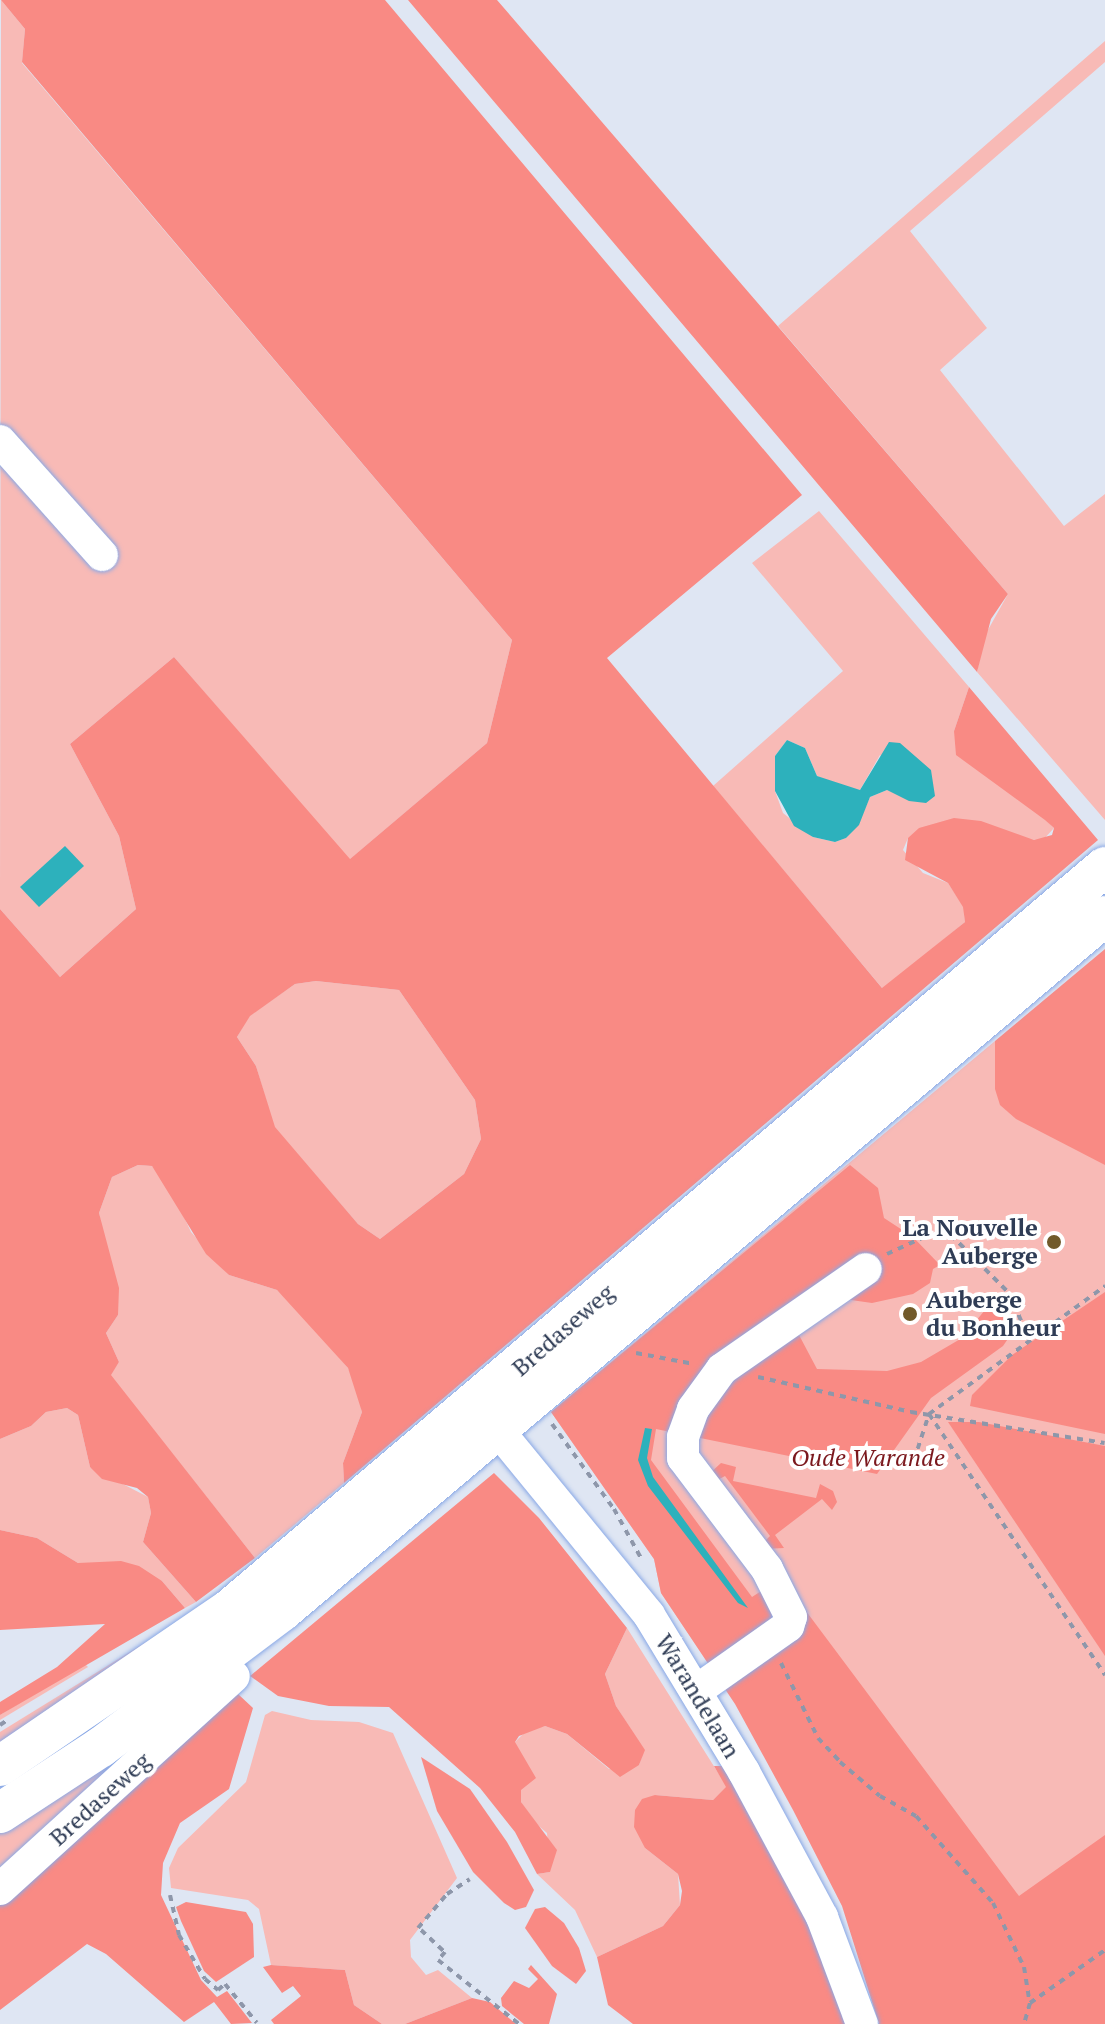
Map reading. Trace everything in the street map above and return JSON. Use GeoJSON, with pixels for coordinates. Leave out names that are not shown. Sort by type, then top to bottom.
{"type":"FeatureCollection","features":[{"type":"Feature","properties":{"kind":"main road","name":"Bredaseweg"},"geometry":{"type":"LineString","coordinates":[[0,1813],[221,1659],[487,1416],[1020,964],[1105,867]]}},
{"type":"Feature","properties":{"kind":"main road","name":"Bredaseweg"},"geometry":{"type":"LineString","coordinates":[[1020,964],[1105,916]]}},
{"type":"Feature","properties":{"kind":"main road","name":"Bredaseweg"},"geometry":{"type":"LineString","coordinates":[[0,1766],[230,1609],[487,1416]]}},
{"type":"Feature","properties":{"kind":"street"},"geometry":{"type":"LineString","coordinates":[[0,441],[102,555]]}},
{"type":"Feature","properties":{"kind":"street"},"geometry":{"type":"LineString","coordinates":[[696,1691],[788,1626],[790,1606],[683,1458],[683,1437],[693,1409],[722,1369],[866,1269]]}},
{"type":"Feature","properties":{"kind":"street","name":"Warandelaan"},"geometry":{"type":"LineString","coordinates":[[487,1416],[610,1564],[696,1691],[822,1917],[862,2024]]}},
{"type":"Feature","properties":{"kind":"street","name":"Bredaseweg"},"geometry":{"type":"LineString","coordinates":[[0,1889],[234,1676]]}},
{"type":"Feature","properties":{"kind":"path"},"geometry":{"type":"LineString","coordinates":[[866,1269],[897,1247],[951,1235],[1009,1293],[1030,1340]]}},
{"type":"Feature","properties":{"kind":"path"},"geometry":{"type":"LineString","coordinates":[[914,1460],[929,1414],[1105,1286]]}},
{"type":"Feature","properties":{"kind":"path"},"geometry":{"type":"LineString","coordinates":[[655,1356],[929,1414],[1105,1443]]}},
{"type":"Feature","properties":{"kind":"path"},"geometry":{"type":"LineString","coordinates":[[929,1414],[1105,1675]]}},
{"type":"Feature","properties":{"kind":"path"},"geometry":{"type":"LineString","coordinates":[[549,1420],[614,1509],[646,1569]]}},
{"type":"Feature","properties":{"kind":"path"},"geometry":{"type":"LineString","coordinates":[[767,1641],[794,1683],[818,1738],[880,1796],[916,1816],[993,1903],[1024,1967],[1030,2003],[1024,2024]]}},
{"type":"Feature","properties":{"kind":"path"},"geometry":{"type":"LineString","coordinates":[[470,1879],[447,1894],[420,1929],[445,1952],[438,1960],[519,2024]]}},
{"type":"Feature","properties":{"kind":"path"},"geometry":{"type":"LineString","coordinates":[[170,1895],[179,1935],[205,1979],[218,1990],[225,1984],[257,2023]]}},
{"type":"Feature","properties":{"kind":"path"},"geometry":{"type":"LineString","coordinates":[[1030,2003],[1105,1950]]}},
{"type":"Feature","properties":{"kind":"green space"},"geometry":{"type":"Polygon","coordinates":[[[1,0],[25,29],[22,63],[512,640],[487,743],[349,860],[174,657],[70,744],[119,836],[136,909],[60,977],[0,909],[1,0]]]}},
{"type":"Feature","properties":{"kind":"green space"},"geometry":{"type":"Polygon","coordinates":[[[1,0],[385,0],[802,495],[607,658],[882,988],[965,922],[963,907],[948,883],[905,860],[908,838],[919,828],[954,818],[981,821],[1034,840],[1052,835],[1054,828],[1045,820],[956,755],[954,731],[969,687],[1098,840],[344,1483],[343,1463],[362,1412],[348,1368],[277,1290],[229,1275],[206,1254],[152,1166],[138,1165],[112,1177],[99,1213],[119,1288],[118,1315],[106,1333],[119,1362],[111,1375],[255,1558],[196,1602],[143,1542],[151,1513],[148,1497],[137,1488],[102,1479],[90,1467],[78,1415],[67,1408],[46,1412],[31,1426],[0,1439],[0,909],[60,977],[136,909],[119,836],[70,744],[174,657],[350,859],[487,743],[512,640],[22,62],[25,29],[1,0]],[[316,981],[295,984],[250,1016],[237,1037],[256,1066],[275,1127],[358,1224],[380,1239],[464,1174],[481,1139],[475,1100],[399,990],[316,981]]]}},
{"type":"Feature","properties":{"kind":"green space"},"geometry":{"type":"Polygon","coordinates":[[[408,0],[497,0],[1008,594],[991,619],[977,672],[408,0]]]}},
{"type":"Feature","properties":{"kind":"green space"},"geometry":{"type":"Polygon","coordinates":[[[1105,41],[1105,62],[910,231],[987,328],[940,370],[1064,526],[1105,494],[1105,820],[977,672],[984,637],[1008,594],[778,326],[1105,41]]]}},
{"type":"Feature","properties":{"kind":"green space"},"geometry":{"type":"Polygon","coordinates":[[[819,511],[969,687],[954,731],[1054,828],[1043,840],[908,838],[903,850],[923,873],[948,883],[964,907],[965,922],[883,989],[713,786],[843,671],[752,563],[819,511]],[[787,740],[775,756],[775,791],[783,813],[813,837],[835,842],[846,838],[858,825],[870,797],[887,790],[926,802],[880,755],[860,790],[839,787],[817,776],[805,748],[787,740]]]}},
{"type":"Feature","properties":{"kind":"green space"},"geometry":{"type":"Polygon","coordinates":[[[1105,949],[1105,1165],[1016,1119],[1000,1105],[995,1089],[995,1041],[1105,949]]]}},
{"type":"Feature","properties":{"kind":"green space","name":"Oude Warande"},"geometry":{"type":"Polygon","coordinates":[[[1105,961],[1105,2024],[951,2024],[661,1593],[654,1559],[551,1412],[995,1041],[996,1048],[1105,961]]]}},
{"type":"Feature","properties":{"kind":"green space"},"geometry":{"type":"Polygon","coordinates":[[[316,981],[399,990],[475,1100],[481,1139],[464,1174],[380,1239],[358,1224],[274,1127],[256,1066],[237,1037],[249,1016],[295,984],[316,981]]]}},
{"type":"Feature","properties":{"kind":"green space"},"geometry":{"type":"Polygon","coordinates":[[[138,1165],[152,1166],[170,1187],[191,1232],[229,1275],[277,1290],[297,1308],[348,1368],[358,1390],[362,1412],[343,1463],[344,1483],[255,1558],[110,1375],[119,1362],[106,1333],[118,1315],[99,1213],[112,1177],[138,1165]]]}},
{"type":"Feature","properties":{"kind":"green space"},"geometry":{"type":"Polygon","coordinates":[[[850,1165],[878,1188],[884,1218],[913,1237],[940,1265],[933,1269],[930,1283],[913,1294],[872,1303],[844,1299],[799,1335],[817,1369],[887,1371],[921,1362],[962,1338],[994,1299],[1013,1318],[1014,1330],[1003,1346],[931,1398],[877,1474],[656,1429],[651,1460],[752,1597],[780,1579],[791,1591],[1019,1896],[1105,1835],[1105,2024],[879,2024],[842,1906],[793,1810],[735,1704],[661,1593],[654,1559],[551,1412],[850,1165]]]}},
{"type":"Feature","properties":{"kind":"green space"},"geometry":{"type":"Polygon","coordinates":[[[1105,1292],[1105,1434],[970,1406],[972,1395],[1012,1355],[1105,1292]]]}},
{"type":"Feature","properties":{"kind":"green space"},"geometry":{"type":"Polygon","coordinates":[[[67,1408],[78,1415],[90,1467],[148,1497],[151,1513],[143,1542],[196,1602],[185,1608],[162,1581],[97,1563],[78,1563],[37,1538],[0,1530],[0,1439],[31,1426],[46,1412],[67,1408]]]}},
{"type":"Feature","properties":{"kind":"green space"},"geometry":{"type":"Polygon","coordinates":[[[948,1422],[979,1422],[1105,1446],[1105,1656],[948,1422]]]}},
{"type":"Feature","properties":{"kind":"green space"},"geometry":{"type":"Polygon","coordinates":[[[721,1463],[736,1467],[733,1481],[816,1498],[820,1484],[833,1491],[837,1502],[832,1510],[822,1499],[775,1535],[784,1548],[764,1549],[761,1545],[770,1536],[725,1476],[712,1483],[708,1475],[721,1463]]]}},
{"type":"Feature","properties":{"kind":"green space"},"geometry":{"type":"Polygon","coordinates":[[[494,1473],[539,1518],[627,1628],[605,1674],[616,1706],[645,1750],[639,1765],[620,1777],[567,1734],[545,1726],[519,1736],[515,1742],[536,1778],[521,1790],[521,1802],[557,1850],[550,1872],[537,1874],[515,1832],[480,1788],[389,1707],[329,1706],[278,1696],[250,1676],[494,1473]]]}},
{"type":"Feature","properties":{"kind":"green space"},"geometry":{"type":"Polygon","coordinates":[[[0,1530],[37,1538],[78,1563],[121,1561],[139,1566],[162,1581],[185,1608],[0,1715],[0,1702],[57,1667],[105,1624],[0,1630],[0,1530]]]}},
{"type":"Feature","properties":{"kind":"green space"},"geometry":{"type":"Polygon","coordinates":[[[627,1628],[727,1787],[713,1800],[655,1795],[645,1848],[678,1874],[680,1905],[663,1926],[597,1957],[575,1910],[537,1874],[550,1872],[547,1833],[526,1815],[521,1802],[515,1742],[528,1729],[545,1726],[567,1734],[609,1769],[639,1765],[644,1750],[616,1706],[605,1674],[627,1628]]]}},
{"type":"Feature","properties":{"kind":"green space"},"geometry":{"type":"Polygon","coordinates":[[[159,1634],[0,1752],[0,1732],[159,1634]]]}},
{"type":"Feature","properties":{"kind":"green space"},"geometry":{"type":"Polygon","coordinates":[[[84,1663],[88,1667],[0,1720],[0,1715],[84,1663]]]}},
{"type":"Feature","properties":{"kind":"green space"},"geometry":{"type":"Polygon","coordinates":[[[226,1671],[0,1873],[0,1828],[226,1671]]]}},
{"type":"Feature","properties":{"kind":"green space"},"geometry":{"type":"Polygon","coordinates":[[[238,1694],[253,1708],[229,1789],[180,1823],[163,1863],[161,1895],[201,1980],[217,1997],[227,1991],[252,2023],[231,2024],[214,2002],[184,2022],[106,1954],[87,1944],[0,2010],[0,1899],[238,1694]]]}},
{"type":"Feature","properties":{"kind":"green space"},"geometry":{"type":"Polygon","coordinates":[[[272,1711],[311,1720],[359,1722],[393,1733],[457,1878],[410,1940],[411,1957],[426,1975],[438,1970],[472,1998],[405,2024],[382,2024],[354,2005],[345,1970],[271,1965],[259,1909],[248,1900],[171,1888],[169,1868],[178,1848],[246,1782],[265,1715],[272,1711]]]}},
{"type":"Feature","properties":{"kind":"green space"},"geometry":{"type":"Polygon","coordinates":[[[421,1757],[470,1789],[507,1842],[534,1890],[526,1907],[515,1910],[504,1903],[473,1872],[437,1811],[421,1757]]]}},
{"type":"Feature","properties":{"kind":"green space"},"geometry":{"type":"Polygon","coordinates":[[[714,1766],[728,1766],[807,1919],[851,2024],[633,2024],[608,2005],[597,1957],[663,1926],[680,1905],[682,1891],[678,1874],[645,1848],[634,1827],[635,1810],[642,1799],[655,1795],[713,1800],[726,1787],[714,1766]]]}},
{"type":"Feature","properties":{"kind":"green space"},"geometry":{"type":"Polygon","coordinates":[[[186,1902],[246,1912],[253,1924],[254,1957],[216,1982],[204,1971],[181,1921],[176,1907],[186,1902]]]}},
{"type":"Feature","properties":{"kind":"green space"},"geometry":{"type":"Polygon","coordinates":[[[545,1907],[564,1923],[579,1948],[586,1971],[576,1984],[552,1966],[525,1928],[535,1909],[545,1907]]]}},
{"type":"Feature","properties":{"kind":"green space"},"geometry":{"type":"Polygon","coordinates":[[[531,1965],[557,1994],[549,2024],[524,2024],[502,2006],[501,1998],[514,1981],[529,1988],[538,1979],[528,1969],[531,1965]]]}},
{"type":"Feature","properties":{"kind":"green space"},"geometry":{"type":"Polygon","coordinates":[[[263,1967],[345,1970],[354,2005],[382,2024],[274,2024],[271,2020],[301,1996],[293,1986],[282,1993],[263,1967]]]}},
{"type":"Feature","properties":{"kind":"green space"},"geometry":{"type":"Polygon","coordinates":[[[472,1998],[490,2002],[516,2024],[405,2024],[472,1998]]]}},
{"type":"Feature","properties":{"kind":"water"},"geometry":{"type":"Polygon","coordinates":[[[787,740],[805,748],[817,776],[860,790],[889,742],[900,743],[931,770],[935,796],[926,803],[909,801],[887,790],[870,797],[859,825],[846,838],[835,842],[813,837],[794,826],[775,791],[775,756],[787,740]]]}},
{"type":"Feature","properties":{"kind":"water"},"geometry":{"type":"Polygon","coordinates":[[[65,846],[84,866],[39,907],[20,887],[65,846]]]}},
{"type":"Feature","properties":{"kind":"water"},"geometry":{"type":"Polygon","coordinates":[[[645,1428],[652,1429],[647,1458],[653,1477],[748,1608],[738,1603],[648,1486],[638,1460],[645,1428]]]}},
{"type":"Feature","properties":{"kind":"place","name":"La Nouvelle Auberge"},"geometry":{"type":"Point","coordinates":[1054,1242]}},
{"type":"Feature","properties":{"kind":"place","name":"Auberge du Bonheur"},"geometry":{"type":"Point","coordinates":[910,1314]}}]}
